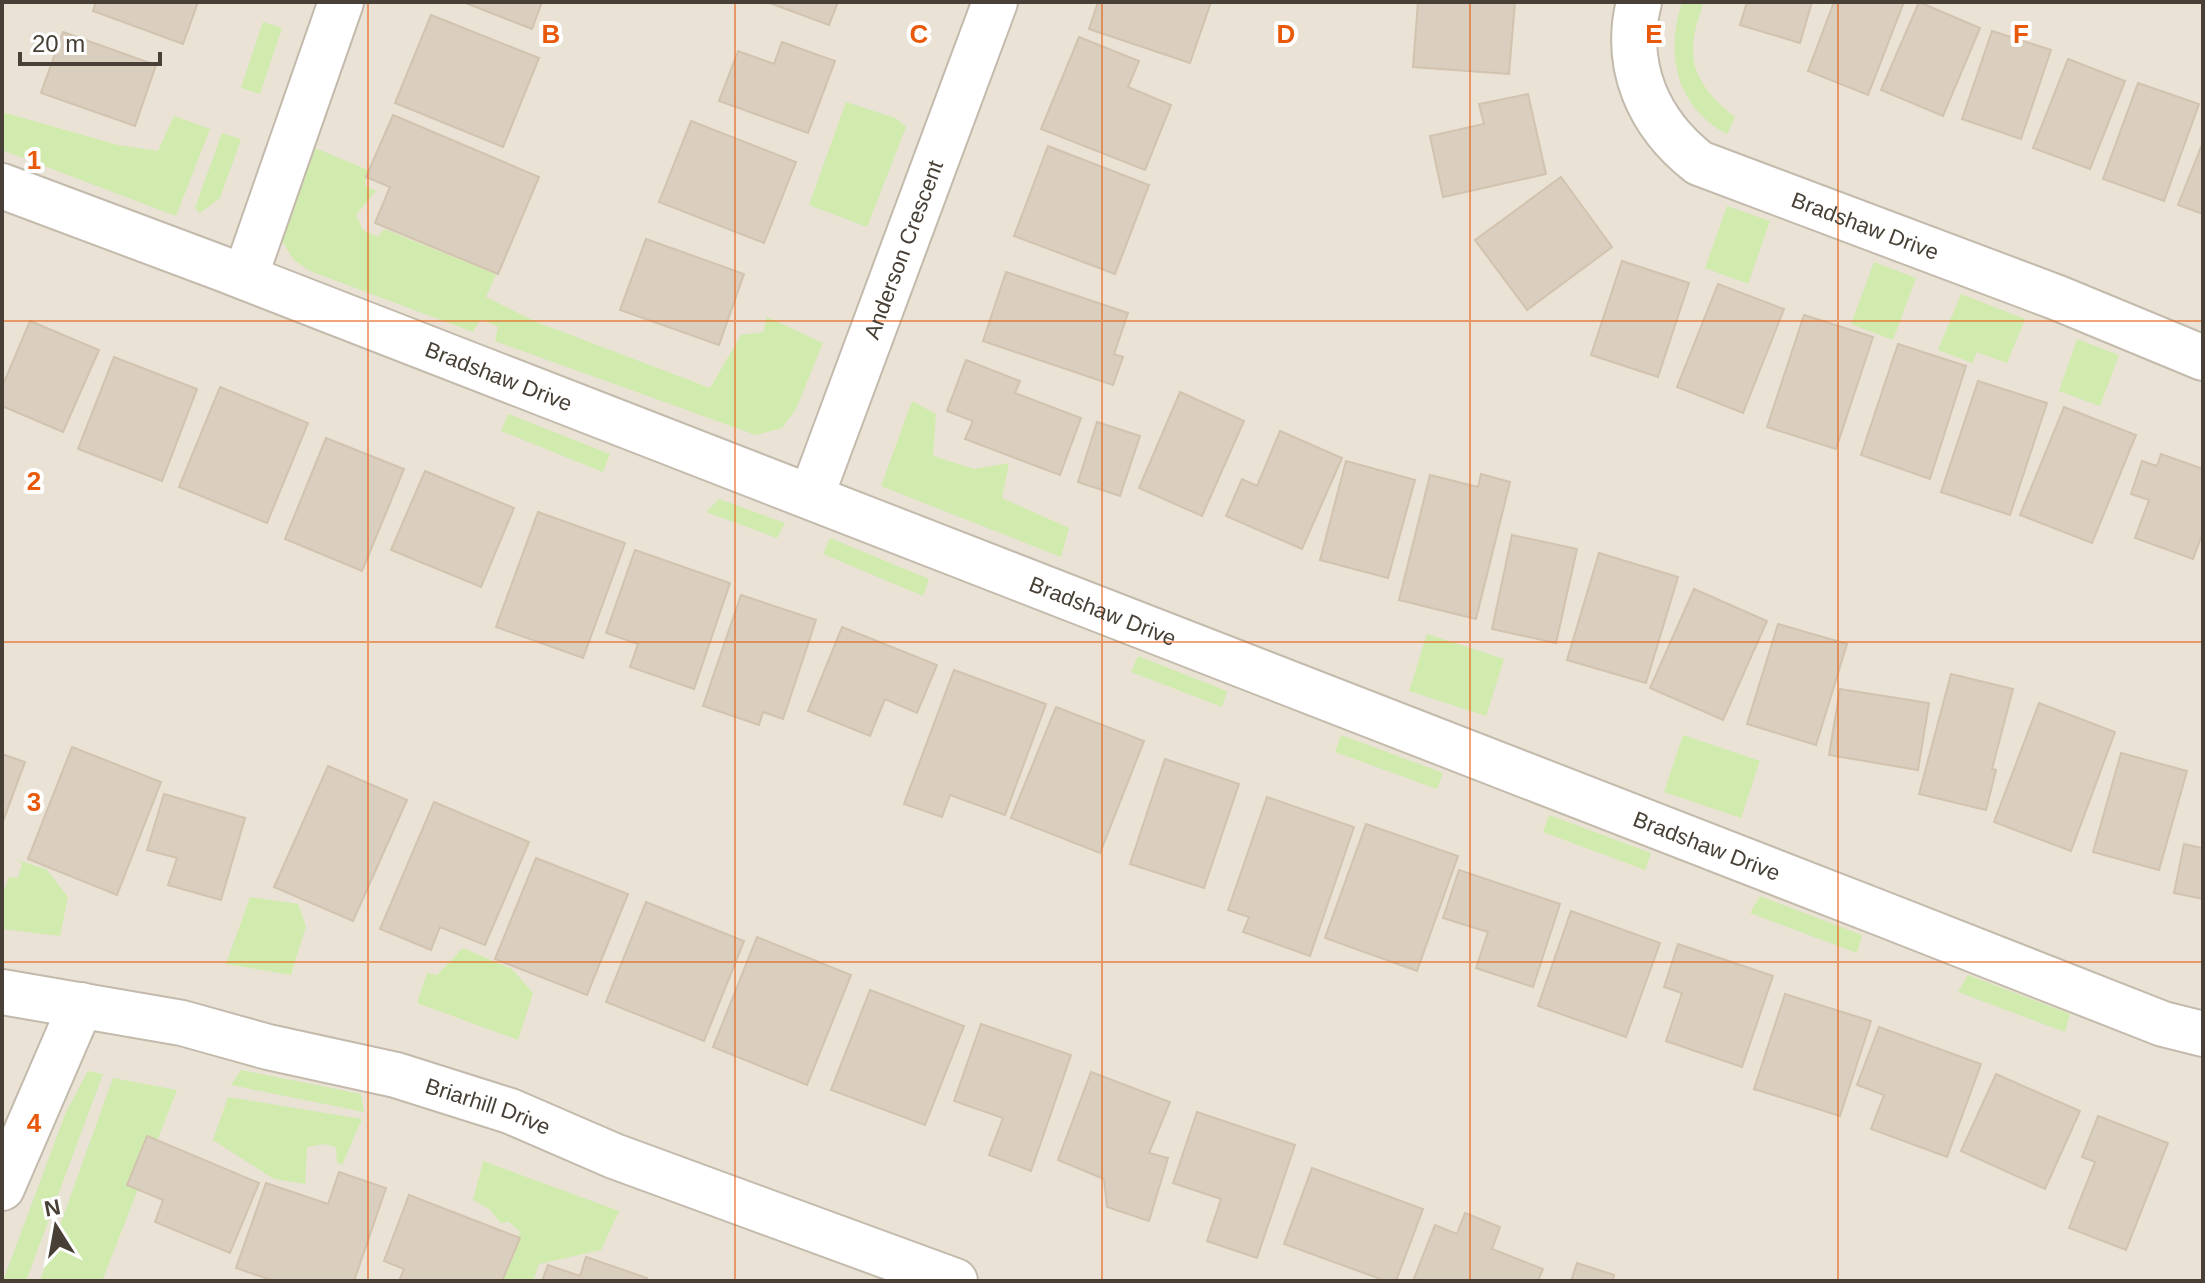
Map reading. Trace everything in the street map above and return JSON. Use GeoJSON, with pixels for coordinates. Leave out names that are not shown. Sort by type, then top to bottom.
{"type":"FeatureCollection","features":[{"type":"Feature","properties":{"kind":"street"},"geometry":{"type":"LineString","coordinates":[[245,277],[341,2]]}},
{"type":"Feature","properties":{"kind":"street","name":"Anderson Crescent"},"geometry":{"type":"LineString","coordinates":[[811,497],[995,2]]}},
{"type":"Feature","properties":{"kind":"street","name":"Bradshaw Drive"},"geometry":{"type":"LineString","coordinates":[[1639,2],[1633,38],[1641,85],[1663,130],[1699,163],[2058,298],[2203,358]]}},
{"type":"Feature","properties":{"kind":"street","name":"Bradshaw Drive"},"geometry":{"type":"LineString","coordinates":[[2,186],[811,497],[1952,944],[2163,1024],[2203,1034]]}},
{"type":"Feature","properties":{"kind":"street","name":"Briarhill Drive"},"geometry":{"type":"LineString","coordinates":[[2,992],[182,1023],[268,1047],[396,1075],[495,1106],[614,1156],[955,1281]]}},
{"type":"Feature","properties":{"kind":"street"},"geometry":{"type":"LineString","coordinates":[[2,1188],[81,1005]]}},
{"type":"Feature","properties":{"kind":"shaded area"},"geometry":{"type":"Polygon","coordinates":[[[2,2],[2203,2],[2203,1281],[2,1281],[2,2]]]}},
{"type":"Feature","properties":{"kind":"green space"},"geometry":{"type":"Polygon","coordinates":[[[1682,2],[1704,2],[1694,37],[1695,66],[1708,91],[1735,117],[1727,134],[1696,109],[1679,77],[1675,41],[1682,2]]]}},
{"type":"Feature","properties":{"kind":"green space"},"geometry":{"type":"Polygon","coordinates":[[[263,22],[282,28],[260,94],[241,88],[263,22]]]}},
{"type":"Feature","properties":{"kind":"green space"},"geometry":{"type":"Polygon","coordinates":[[[846,102],[895,118],[906,127],[867,227],[809,205],[846,102]]]}},
{"type":"Feature","properties":{"kind":"green space"},"geometry":{"type":"Polygon","coordinates":[[[2,112],[118,145],[158,151],[174,116],[210,129],[176,216],[2,150],[2,112]]]}},
{"type":"Feature","properties":{"kind":"green space"},"geometry":{"type":"Polygon","coordinates":[[[222,133],[241,139],[220,198],[200,213],[195,208],[222,133]]]}},
{"type":"Feature","properties":{"kind":"green space"},"geometry":{"type":"Polygon","coordinates":[[[308,145],[368,170],[365,185],[376,191],[356,215],[363,230],[378,237],[384,229],[496,274],[486,297],[534,321],[710,388],[741,335],[763,332],[767,317],[823,343],[796,409],[782,428],[756,435],[495,341],[498,327],[481,319],[473,332],[310,271],[294,260],[280,238],[308,145]]]}},
{"type":"Feature","properties":{"kind":"green space"},"geometry":{"type":"Polygon","coordinates":[[[1727,206],[1770,221],[1748,284],[1705,268],[1727,206]]]}},
{"type":"Feature","properties":{"kind":"green space"},"geometry":{"type":"Polygon","coordinates":[[[1874,262],[1916,278],[1893,340],[1851,324],[1874,262]]]}},
{"type":"Feature","properties":{"kind":"green space"},"geometry":{"type":"Polygon","coordinates":[[[1961,294],[2025,319],[2007,363],[1977,352],[1972,363],[1938,350],[1961,294]]]}},
{"type":"Feature","properties":{"kind":"green space"},"geometry":{"type":"Polygon","coordinates":[[[2077,339],[2119,355],[2100,406],[2059,391],[2077,339]]]}},
{"type":"Feature","properties":{"kind":"green space"},"geometry":{"type":"Polygon","coordinates":[[[912,401],[936,414],[933,456],[974,469],[1009,463],[1002,498],[1069,528],[1061,557],[881,486],[912,401]]]}},
{"type":"Feature","properties":{"kind":"green space"},"geometry":{"type":"Polygon","coordinates":[[[508,414],[610,454],[603,472],[501,431],[508,414]]]}},
{"type":"Feature","properties":{"kind":"green space"},"geometry":{"type":"Polygon","coordinates":[[[719,499],[785,523],[777,538],[706,512],[719,499]]]}},
{"type":"Feature","properties":{"kind":"green space"},"geometry":{"type":"Polygon","coordinates":[[[830,538],[929,579],[923,596],[823,554],[830,538]]]}},
{"type":"Feature","properties":{"kind":"green space"},"geometry":{"type":"Polygon","coordinates":[[[1427,634],[1504,659],[1486,716],[1409,691],[1427,634]]]}},
{"type":"Feature","properties":{"kind":"green space"},"geometry":{"type":"Polygon","coordinates":[[[1138,656],[1227,691],[1222,707],[1131,672],[1138,656]]]}},
{"type":"Feature","properties":{"kind":"green space"},"geometry":{"type":"Polygon","coordinates":[[[1341,735],[1443,773],[1437,789],[1335,752],[1341,735]]]}},
{"type":"Feature","properties":{"kind":"green space"},"geometry":{"type":"Polygon","coordinates":[[[1683,735],[1760,761],[1741,818],[1664,792],[1683,735]]]}},
{"type":"Feature","properties":{"kind":"green space"},"geometry":{"type":"Polygon","coordinates":[[[1549,815],[1651,853],[1645,870],[1543,832],[1549,815]]]}},
{"type":"Feature","properties":{"kind":"green space"},"geometry":{"type":"Polygon","coordinates":[[[14,859],[46,869],[68,897],[60,936],[2,929],[2,896],[9,877],[18,878],[22,863],[14,859]]]}},
{"type":"Feature","properties":{"kind":"green space"},"geometry":{"type":"Polygon","coordinates":[[[1760,896],[1862,935],[1857,953],[1750,913],[1760,896]]]}},
{"type":"Feature","properties":{"kind":"green space"},"geometry":{"type":"Polygon","coordinates":[[[250,897],[298,904],[306,926],[291,975],[226,964],[250,897]]]}},
{"type":"Feature","properties":{"kind":"green space"},"geometry":{"type":"Polygon","coordinates":[[[463,948],[512,969],[533,993],[518,1040],[417,1003],[427,973],[437,975],[463,948]]]}},
{"type":"Feature","properties":{"kind":"green space"},"geometry":{"type":"Polygon","coordinates":[[[1968,975],[2070,1014],[2065,1032],[1958,992],[1968,975]]]}},
{"type":"Feature","properties":{"kind":"green space"},"geometry":{"type":"Polygon","coordinates":[[[241,1070],[361,1094],[364,1112],[231,1085],[241,1070]]]}},
{"type":"Feature","properties":{"kind":"green space"},"geometry":{"type":"Polygon","coordinates":[[[88,1071],[103,1074],[26,1281],[3,1281],[66,1112],[88,1071]]]}},
{"type":"Feature","properties":{"kind":"green space"},"geometry":{"type":"Polygon","coordinates":[[[113,1078],[177,1090],[102,1281],[40,1281],[113,1078]]]}},
{"type":"Feature","properties":{"kind":"green space"},"geometry":{"type":"Polygon","coordinates":[[[228,1097],[362,1119],[342,1165],[337,1162],[336,1147],[323,1144],[307,1147],[305,1184],[274,1179],[213,1140],[228,1097]]]}},
{"type":"Feature","properties":{"kind":"green space"},"geometry":{"type":"Polygon","coordinates":[[[483,1161],[619,1211],[601,1250],[539,1264],[533,1281],[503,1281],[520,1232],[509,1222],[501,1223],[489,1209],[473,1200],[483,1161]]]}},
{"type":"Feature","properties":{"kind":"building"},"geometry":{"type":"Polygon","coordinates":[[[96,2],[198,2],[183,44],[93,11],[96,2]]]}},
{"type":"Feature","properties":{"kind":"building"},"geometry":{"type":"Polygon","coordinates":[[[463,2],[542,2],[532,29],[463,2]]]}},
{"type":"Feature","properties":{"kind":"building"},"geometry":{"type":"Polygon","coordinates":[[[767,2],[838,2],[829,25],[767,2]]]}},
{"type":"Feature","properties":{"kind":"building"},"geometry":{"type":"Polygon","coordinates":[[[1098,2],[1211,2],[1190,63],[1089,29],[1098,2]]]}},
{"type":"Feature","properties":{"kind":"building"},"geometry":{"type":"Polygon","coordinates":[[[1418,2],[1515,2],[1509,74],[1413,67],[1418,2]]]}},
{"type":"Feature","properties":{"kind":"building"},"geometry":{"type":"Polygon","coordinates":[[[1747,2],[1812,2],[1800,43],[1740,25],[1747,2]]]}},
{"type":"Feature","properties":{"kind":"building"},"geometry":{"type":"Polygon","coordinates":[[[1834,2],[1904,2],[1868,95],[1808,71],[1834,2]]]}},
{"type":"Feature","properties":{"kind":"building"},"geometry":{"type":"Polygon","coordinates":[[[1919,2],[1980,28],[1943,116],[1881,90],[1919,2]]]}},
{"type":"Feature","properties":{"kind":"building"},"geometry":{"type":"Polygon","coordinates":[[[431,15],[539,58],[503,147],[395,103],[431,15]]]}},
{"type":"Feature","properties":{"kind":"building"},"geometry":{"type":"Polygon","coordinates":[[[1992,31],[2051,50],[2021,139],[1962,119],[1992,31]]]}},
{"type":"Feature","properties":{"kind":"building"},"geometry":{"type":"Polygon","coordinates":[[[63,32],[156,65],[135,126],[41,93],[63,32]]]}},
{"type":"Feature","properties":{"kind":"building"},"geometry":{"type":"Polygon","coordinates":[[[1079,37],[1139,61],[1128,87],[1171,105],[1145,170],[1041,129],[1079,37]]]}},
{"type":"Feature","properties":{"kind":"building"},"geometry":{"type":"Polygon","coordinates":[[[782,42],[835,61],[808,133],[719,101],[738,51],[774,64],[782,42]]]}},
{"type":"Feature","properties":{"kind":"building"},"geometry":{"type":"Polygon","coordinates":[[[2068,59],[2125,81],[2090,169],[2033,148],[2068,59]]]}},
{"type":"Feature","properties":{"kind":"building"},"geometry":{"type":"Polygon","coordinates":[[[2138,83],[2199,104],[2164,201],[2103,179],[2138,83]]]}},
{"type":"Feature","properties":{"kind":"building"},"geometry":{"type":"Polygon","coordinates":[[[1528,94],[1546,174],[1443,197],[1430,136],[1484,124],[1479,104],[1528,94]]]}},
{"type":"Feature","properties":{"kind":"building"},"geometry":{"type":"Polygon","coordinates":[[[393,115],[539,177],[498,274],[375,223],[390,187],[366,177],[393,115]]]}},
{"type":"Feature","properties":{"kind":"building"},"geometry":{"type":"Polygon","coordinates":[[[691,121],[796,162],[764,243],[659,202],[691,121]]]}},
{"type":"Feature","properties":{"kind":"building"},"geometry":{"type":"Polygon","coordinates":[[[2203,142],[2203,214],[2178,205],[2203,142]]]}},
{"type":"Feature","properties":{"kind":"building"},"geometry":{"type":"Polygon","coordinates":[[[1048,146],[1149,185],[1115,274],[1014,236],[1048,146]]]}},
{"type":"Feature","properties":{"kind":"building"},"geometry":{"type":"Polygon","coordinates":[[[1561,177],[1612,247],[1527,310],[1475,240],[1561,177]]]}},
{"type":"Feature","properties":{"kind":"building"},"geometry":{"type":"Polygon","coordinates":[[[646,239],[744,274],[719,345],[620,310],[646,239]]]}},
{"type":"Feature","properties":{"kind":"building"},"geometry":{"type":"Polygon","coordinates":[[[1622,261],[1689,283],[1658,377],[1591,355],[1622,261]]]}},
{"type":"Feature","properties":{"kind":"building"},"geometry":{"type":"Polygon","coordinates":[[[1006,272],[1128,313],[1114,354],[1123,357],[1113,385],[983,341],[1006,272]]]}},
{"type":"Feature","properties":{"kind":"building"},"geometry":{"type":"Polygon","coordinates":[[[1718,284],[1784,309],[1743,413],[1677,387],[1718,284]]]}},
{"type":"Feature","properties":{"kind":"building"},"geometry":{"type":"Polygon","coordinates":[[[1804,315],[1873,337],[1836,449],[1767,427],[1804,315]]]}},
{"type":"Feature","properties":{"kind":"building"},"geometry":{"type":"Polygon","coordinates":[[[30,321],[99,350],[63,432],[2,406],[2,387],[30,321]]]}},
{"type":"Feature","properties":{"kind":"building"},"geometry":{"type":"Polygon","coordinates":[[[1898,344],[1966,366],[1930,479],[1861,455],[1898,344]]]}},
{"type":"Feature","properties":{"kind":"building"},"geometry":{"type":"Polygon","coordinates":[[[114,357],[197,389],[162,481],[78,449],[114,357]]]}},
{"type":"Feature","properties":{"kind":"building"},"geometry":{"type":"Polygon","coordinates":[[[966,360],[1020,381],[1015,393],[1081,418],[1060,475],[965,439],[973,421],[947,411],[966,360]]]}},
{"type":"Feature","properties":{"kind":"building"},"geometry":{"type":"Polygon","coordinates":[[[1978,381],[2047,403],[2010,515],[1941,492],[1978,381]]]}},
{"type":"Feature","properties":{"kind":"building"},"geometry":{"type":"Polygon","coordinates":[[[220,387],[308,423],[267,523],[179,487],[220,387]]]}},
{"type":"Feature","properties":{"kind":"building"},"geometry":{"type":"Polygon","coordinates":[[[1180,392],[1244,421],[1202,516],[1139,488],[1180,392]]]}},
{"type":"Feature","properties":{"kind":"building"},"geometry":{"type":"Polygon","coordinates":[[[2064,407],[2136,435],[2092,543],[2020,515],[2064,407]]]}},
{"type":"Feature","properties":{"kind":"building"},"geometry":{"type":"Polygon","coordinates":[[[1097,422],[1140,436],[1120,496],[1078,482],[1097,422]]]}},
{"type":"Feature","properties":{"kind":"building"},"geometry":{"type":"Polygon","coordinates":[[[1280,431],[1342,458],[1302,549],[1226,516],[1242,479],[1257,486],[1280,431]]]}},
{"type":"Feature","properties":{"kind":"building"},"geometry":{"type":"Polygon","coordinates":[[[326,438],[404,469],[362,571],[285,539],[326,438]]]}},
{"type":"Feature","properties":{"kind":"building"},"geometry":{"type":"Polygon","coordinates":[[[2161,454],[2203,469],[2203,532],[2193,559],[2135,538],[2149,500],[2131,494],[2142,461],[2157,466],[2161,454]]]}},
{"type":"Feature","properties":{"kind":"building"},"geometry":{"type":"Polygon","coordinates":[[[1346,461],[1415,480],[1388,578],[1320,560],[1346,461]]]}},
{"type":"Feature","properties":{"kind":"building"},"geometry":{"type":"Polygon","coordinates":[[[425,471],[514,508],[481,587],[391,550],[425,471]]]}},
{"type":"Feature","properties":{"kind":"building"},"geometry":{"type":"Polygon","coordinates":[[[1481,474],[1510,482],[1476,619],[1399,600],[1430,475],[1478,487],[1481,474]]]}},
{"type":"Feature","properties":{"kind":"building"},"geometry":{"type":"Polygon","coordinates":[[[538,512],[625,543],[583,658],[496,627],[538,512]]]}},
{"type":"Feature","properties":{"kind":"building"},"geometry":{"type":"Polygon","coordinates":[[[1512,535],[1577,549],[1556,643],[1492,629],[1512,535]]]}},
{"type":"Feature","properties":{"kind":"building"},"geometry":{"type":"Polygon","coordinates":[[[635,550],[730,583],[694,689],[630,667],[638,644],[606,633],[635,550]]]}},
{"type":"Feature","properties":{"kind":"building"},"geometry":{"type":"Polygon","coordinates":[[[1599,553],[1678,577],[1646,683],[1567,660],[1599,553]]]}},
{"type":"Feature","properties":{"kind":"building"},"geometry":{"type":"Polygon","coordinates":[[[1694,589],[1767,621],[1723,720],[1650,688],[1694,589]]]}},
{"type":"Feature","properties":{"kind":"building"},"geometry":{"type":"Polygon","coordinates":[[[741,595],[816,620],[783,719],[763,712],[759,725],[703,706],[741,595]]]}},
{"type":"Feature","properties":{"kind":"building"},"geometry":{"type":"Polygon","coordinates":[[[1778,624],[1847,644],[1816,745],[1747,724],[1778,624]]]}},
{"type":"Feature","properties":{"kind":"building"},"geometry":{"type":"Polygon","coordinates":[[[842,627],[937,665],[917,713],[885,699],[870,736],[808,711],[842,627]]]}},
{"type":"Feature","properties":{"kind":"building"},"geometry":{"type":"Polygon","coordinates":[[[954,670],[1046,704],[1005,815],[950,795],[942,817],[904,804],[954,670]]]}},
{"type":"Feature","properties":{"kind":"building"},"geometry":{"type":"Polygon","coordinates":[[[1951,674],[2013,689],[1992,769],[1996,770],[1986,810],[1919,794],[1951,674]]]}},
{"type":"Feature","properties":{"kind":"building"},"geometry":{"type":"Polygon","coordinates":[[[1840,689],[1929,703],[1918,770],[1829,755],[1840,689]]]}},
{"type":"Feature","properties":{"kind":"building"},"geometry":{"type":"Polygon","coordinates":[[[2039,703],[2115,732],[2071,851],[1994,822],[2039,703]]]}},
{"type":"Feature","properties":{"kind":"building"},"geometry":{"type":"Polygon","coordinates":[[[1056,707],[1144,741],[1100,853],[1011,818],[1056,707]]]}},
{"type":"Feature","properties":{"kind":"building"},"geometry":{"type":"Polygon","coordinates":[[[72,747],[161,782],[117,895],[28,859],[72,747]]]}},
{"type":"Feature","properties":{"kind":"building"},"geometry":{"type":"Polygon","coordinates":[[[2121,753],[2187,771],[2159,870],[2093,852],[2121,753]]]}},
{"type":"Feature","properties":{"kind":"building"},"geometry":{"type":"Polygon","coordinates":[[[2,754],[25,762],[2,824],[2,754]]]}},
{"type":"Feature","properties":{"kind":"building"},"geometry":{"type":"Polygon","coordinates":[[[1165,759],[1239,784],[1204,888],[1130,864],[1165,759]]]}},
{"type":"Feature","properties":{"kind":"building"},"geometry":{"type":"Polygon","coordinates":[[[328,766],[407,800],[353,921],[274,887],[328,766]]]}},
{"type":"Feature","properties":{"kind":"building"},"geometry":{"type":"Polygon","coordinates":[[[164,794],[245,818],[221,900],[168,885],[177,858],[147,850],[164,794]]]}},
{"type":"Feature","properties":{"kind":"building"},"geometry":{"type":"Polygon","coordinates":[[[1267,797],[1354,827],[1310,956],[1243,932],[1249,917],[1228,910],[1267,797]]]}},
{"type":"Feature","properties":{"kind":"building"},"geometry":{"type":"Polygon","coordinates":[[[434,802],[529,842],[485,945],[440,927],[431,950],[380,929],[434,802]]]}},
{"type":"Feature","properties":{"kind":"building"},"geometry":{"type":"Polygon","coordinates":[[[1366,824],[1458,856],[1417,971],[1325,938],[1366,824]]]}},
{"type":"Feature","properties":{"kind":"building"},"geometry":{"type":"Polygon","coordinates":[[[2184,844],[2202,848],[2203,845],[2203,899],[2174,893],[2184,844]]]}},
{"type":"Feature","properties":{"kind":"building"},"geometry":{"type":"Polygon","coordinates":[[[536,858],[628,894],[587,995],[495,959],[536,858]]]}},
{"type":"Feature","properties":{"kind":"building"},"geometry":{"type":"Polygon","coordinates":[[[1459,870],[1560,904],[1533,987],[1476,968],[1488,932],[1443,918],[1459,870]]]}},
{"type":"Feature","properties":{"kind":"building"},"geometry":{"type":"Polygon","coordinates":[[[646,902],[744,941],[704,1041],[606,1002],[646,902]]]}},
{"type":"Feature","properties":{"kind":"building"},"geometry":{"type":"Polygon","coordinates":[[[1571,911],[1660,943],[1626,1037],[1538,1006],[1571,911]]]}},
{"type":"Feature","properties":{"kind":"building"},"geometry":{"type":"Polygon","coordinates":[[[757,937],[851,975],[807,1085],[713,1047],[757,937]]]}},
{"type":"Feature","properties":{"kind":"building"},"geometry":{"type":"Polygon","coordinates":[[[1678,944],[1773,976],[1742,1067],[1666,1041],[1682,993],[1664,987],[1678,944]]]}},
{"type":"Feature","properties":{"kind":"building"},"geometry":{"type":"Polygon","coordinates":[[[870,990],[964,1026],[925,1125],[831,1090],[870,990]]]}},
{"type":"Feature","properties":{"kind":"building"},"geometry":{"type":"Polygon","coordinates":[[[1785,994],[1871,1021],[1840,1116],[1754,1089],[1785,994]]]}},
{"type":"Feature","properties":{"kind":"building"},"geometry":{"type":"Polygon","coordinates":[[[981,1024],[1071,1055],[1031,1171],[989,1155],[1003,1118],[954,1101],[981,1024]]]}},
{"type":"Feature","properties":{"kind":"building"},"geometry":{"type":"Polygon","coordinates":[[[1879,1027],[1981,1064],[1947,1157],[1871,1129],[1884,1095],[1857,1085],[1879,1027]]]}},
{"type":"Feature","properties":{"kind":"building"},"geometry":{"type":"Polygon","coordinates":[[[1091,1072],[1170,1102],[1149,1153],[1168,1158],[1149,1221],[1107,1207],[1104,1179],[1058,1160],[1091,1072]]]}},
{"type":"Feature","properties":{"kind":"building"},"geometry":{"type":"Polygon","coordinates":[[[1996,1074],[2080,1111],[2045,1189],[1961,1151],[1996,1074]]]}},
{"type":"Feature","properties":{"kind":"building"},"geometry":{"type":"Polygon","coordinates":[[[1197,1112],[1295,1145],[1257,1258],[1207,1241],[1221,1199],[1173,1183],[1197,1112]]]}},
{"type":"Feature","properties":{"kind":"building"},"geometry":{"type":"Polygon","coordinates":[[[2098,1116],[2168,1143],[2126,1250],[2069,1228],[2095,1162],[2082,1157],[2098,1116]]]}},
{"type":"Feature","properties":{"kind":"building"},"geometry":{"type":"Polygon","coordinates":[[[147,1136],[259,1183],[230,1253],[155,1222],[163,1200],[127,1185],[147,1136]]]}},
{"type":"Feature","properties":{"kind":"building"},"geometry":{"type":"Polygon","coordinates":[[[1312,1168],[1423,1209],[1396,1281],[1386,1281],[1284,1244],[1312,1168]]]}},
{"type":"Feature","properties":{"kind":"building"},"geometry":{"type":"Polygon","coordinates":[[[339,1172],[386,1188],[354,1281],[274,1281],[236,1268],[266,1183],[328,1204],[339,1172]]]}},
{"type":"Feature","properties":{"kind":"building"},"geometry":{"type":"Polygon","coordinates":[[[409,1195],[520,1238],[502,1281],[399,1281],[404,1269],[384,1261],[409,1195]]]}},
{"type":"Feature","properties":{"kind":"building"},"geometry":{"type":"Polygon","coordinates":[[[1465,1213],[1500,1227],[1492,1249],[1543,1269],[1538,1281],[1413,1281],[1435,1225],[1457,1234],[1465,1213]]]}},
{"type":"Feature","properties":{"kind":"building"},"geometry":{"type":"Polygon","coordinates":[[[586,1257],[647,1278],[646,1281],[542,1281],[548,1265],[580,1276],[586,1257]]]}},
{"type":"Feature","properties":{"kind":"building"},"geometry":{"type":"Polygon","coordinates":[[[1577,1263],[1614,1275],[1613,1281],[1571,1281],[1577,1263]]]}}]}
